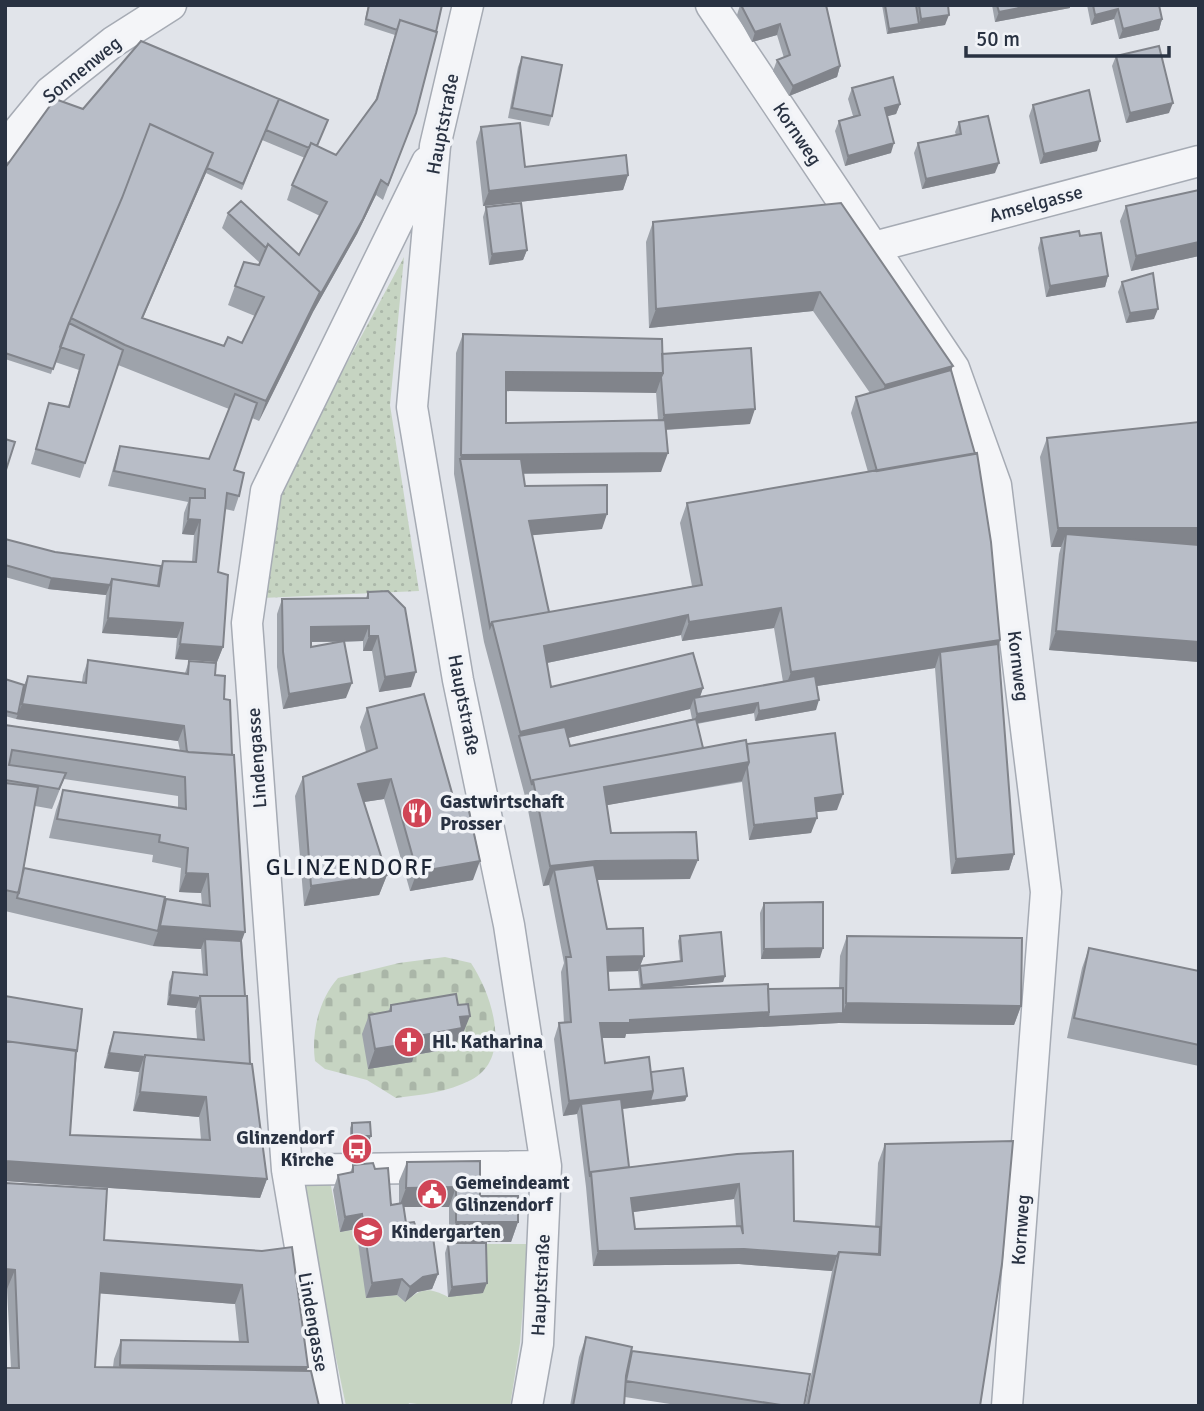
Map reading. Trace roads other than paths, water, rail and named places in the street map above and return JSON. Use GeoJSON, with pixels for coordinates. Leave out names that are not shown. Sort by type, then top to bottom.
{"type":"FeatureCollection","features":[{"type":"Feature","properties":{"kind":"street","name":"Sonnenweg"},"geometry":{"type":"LineString","coordinates":[[5,147],[50,92],[113,42],[171,5]]}},
{"type":"Feature","properties":{"kind":"street","name":"Hauptstraße"},"geometry":{"type":"LineString","coordinates":[[468,5],[435,146],[412,407],[458,680],[509,925],[546,1166],[538,1344],[527,1406]]}},
{"type":"Feature","properties":{"kind":"street","name":"Kornweg"},"geometry":{"type":"LineString","coordinates":[[710,5],[954,368],[996,485],[1046,892],[1007,1406]]}},
{"type":"Feature","properties":{"kind":"street","name":"Lindengasse"},"geometry":{"type":"LineString","coordinates":[[327,1406],[287,1170],[247,623],[266,491],[435,146]]}},
{"type":"Feature","properties":{"kind":"street","name":"Amselgasse"},"geometry":{"type":"LineString","coordinates":[[874,247],[1199,161]]}},
{"type":"Feature","properties":{"kind":"street"},"geometry":{"type":"LineString","coordinates":[[287,1170],[546,1166]]}},
{"type":"Feature","properties":{"kind":"place","name":"Gastwirtschaft Prosser"},"geometry":{"type":"Point","coordinates":[417,813]}},
{"type":"Feature","properties":{"kind":"place","name":"Hl. Katharina"},"geometry":{"type":"Point","coordinates":[409,1042]}},
{"type":"Feature","properties":{"kind":"place","name":"Glinzendorf Kirche"},"geometry":{"type":"Point","coordinates":[357,1149]}},
{"type":"Feature","properties":{"kind":"place","name":"Gemeindeamt Glinzendorf"},"geometry":{"type":"Point","coordinates":[432,1194]}},
{"type":"Feature","properties":{"kind":"place","name":"Kindergarten"},"geometry":{"type":"Point","coordinates":[368,1232]}},
{"type":"Feature","properties":{"kind":"district","name":"GLINZENDORF"},"geometry":{"type":"Point","coordinates":[350,867]}}]}
